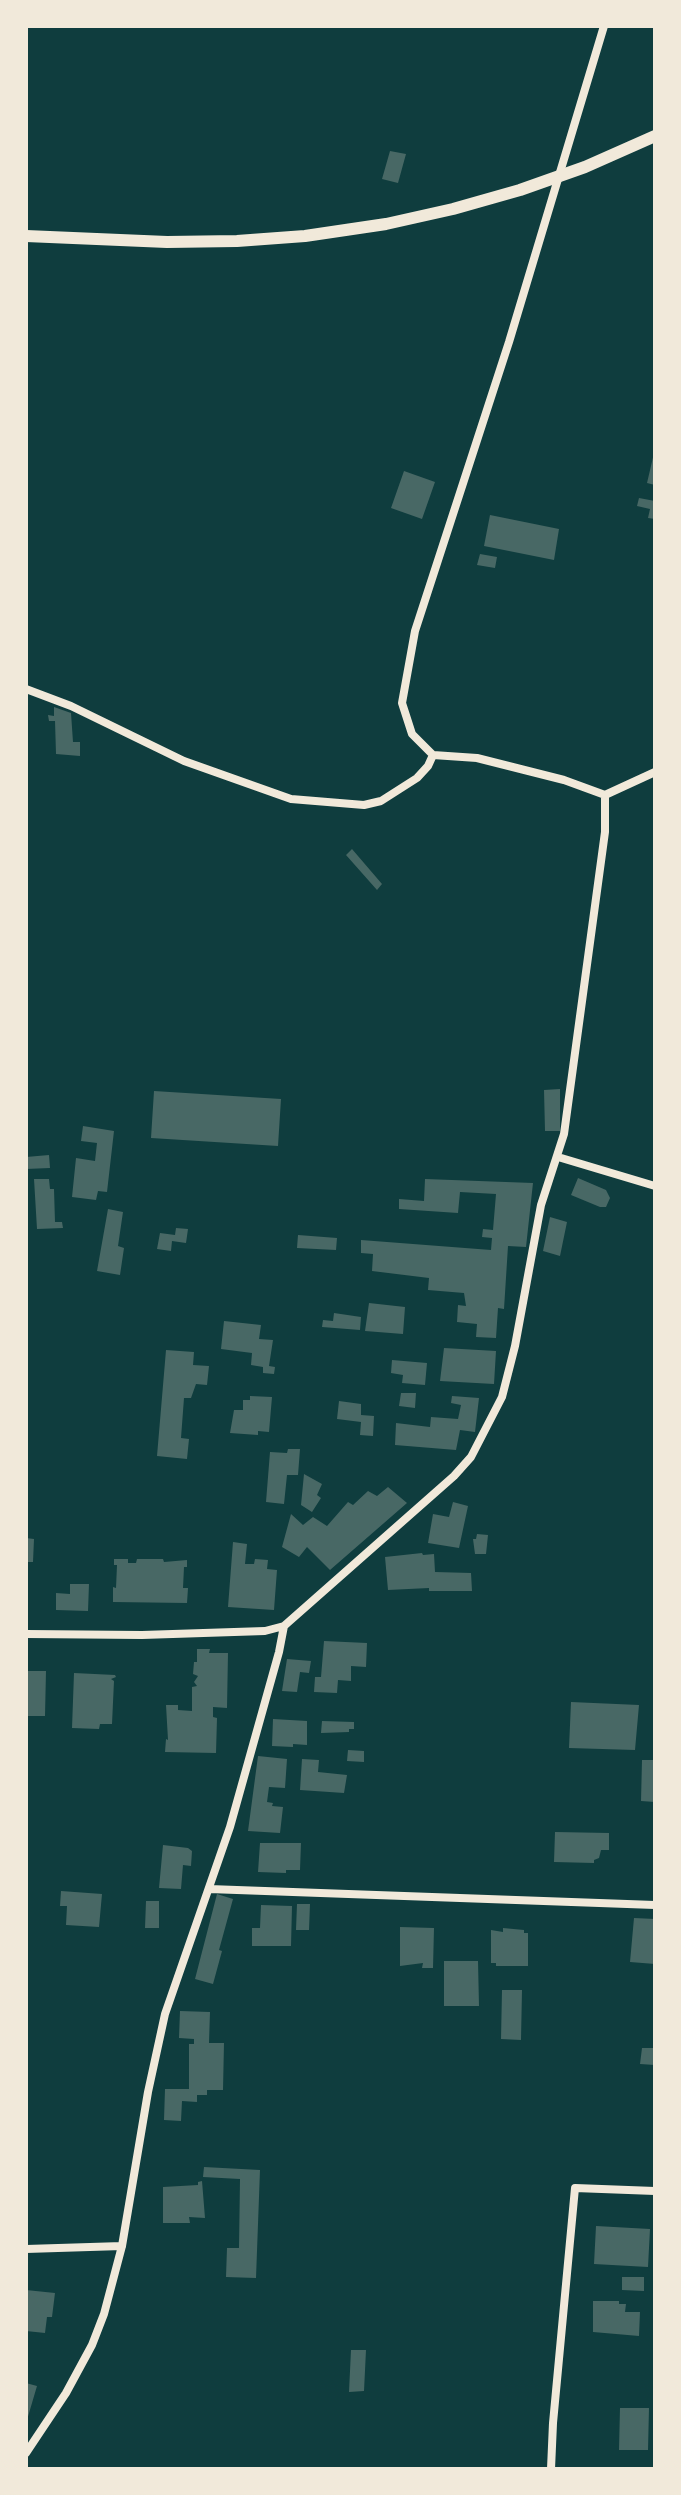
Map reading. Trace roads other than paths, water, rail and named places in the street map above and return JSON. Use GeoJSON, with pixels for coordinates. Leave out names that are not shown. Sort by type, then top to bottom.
{"type":"FeatureCollection","features":[{"type":"Feature","properties":{"kind":"highway"},"geometry":{"type":"LineString","coordinates":[[26,236],[167,242],[237,241],[305,236],[386,224],[520,190],[585,167],[655,136]]}},
{"type":"Feature","properties":{"kind":"street"},"geometry":{"type":"LineString","coordinates":[[604,26],[509,342],[415,631],[402,703],[412,734],[433,755],[477,758],[564,780],[605,795],[655,772]]}},
{"type":"Feature","properties":{"kind":"street"},"geometry":{"type":"LineString","coordinates":[[26,689],[71,706],[184,761],[291,799],[364,805],[381,801],[417,778],[433,755]]}},
{"type":"Feature","properties":{"kind":"street"},"geometry":{"type":"LineString","coordinates":[[26,1634],[142,1635],[265,1631],[284,1626],[454,1476],[471,1457],[502,1397],[515,1346],[541,1205],[558,1157],[568,1114],[605,832],[605,795]]}},
{"type":"Feature","properties":{"kind":"street"},"geometry":{"type":"LineString","coordinates":[[558,1157],[655,1186]]}},
{"type":"Feature","properties":{"kind":"street"},"geometry":{"type":"LineString","coordinates":[[26,2453],[66,2393],[92,2345],[111,2292],[122,2246],[158,2039],[184,1954],[230,1827],[284,1626]]}},
{"type":"Feature","properties":{"kind":"street"},"geometry":{"type":"LineString","coordinates":[[209,1889],[655,1905]]}},
{"type":"Feature","properties":{"kind":"street"},"geometry":{"type":"LineString","coordinates":[[551,2469],[575,2188],[655,2191]]}},
{"type":"Feature","properties":{"kind":"street"},"geometry":{"type":"LineString","coordinates":[[26,2249],[122,2246]]}}]}
